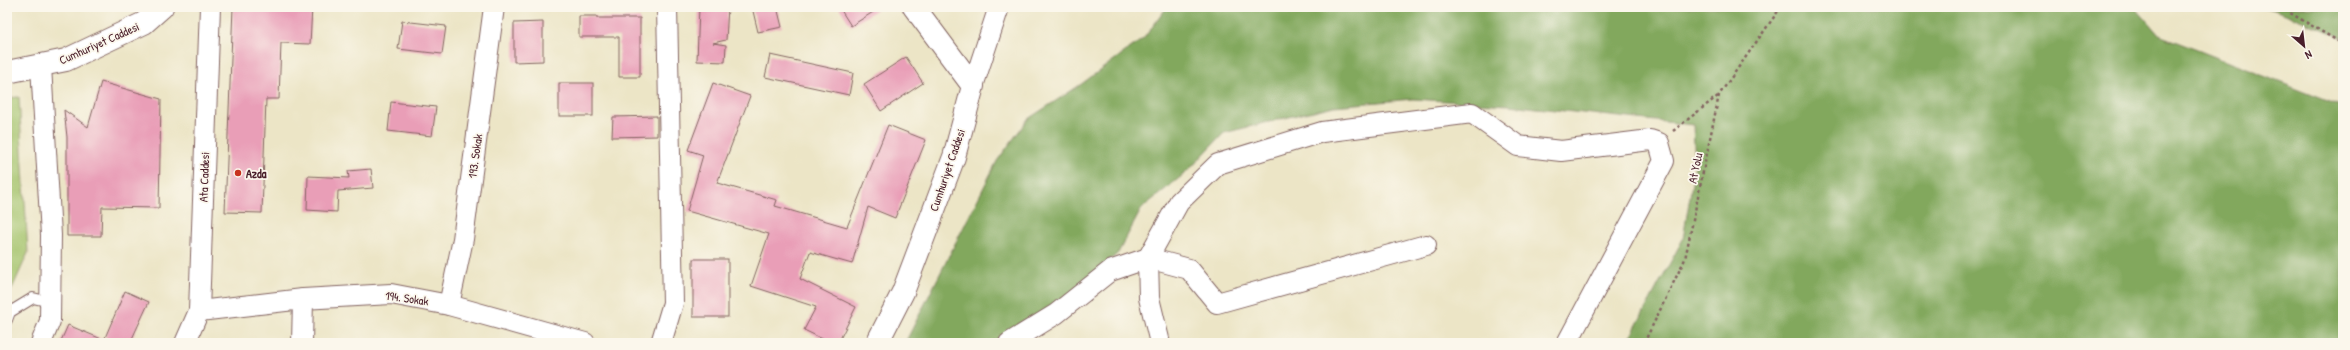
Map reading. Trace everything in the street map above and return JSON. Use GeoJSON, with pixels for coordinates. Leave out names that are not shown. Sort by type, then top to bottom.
{"type":"FeatureCollection","features":[{"type":"Feature","properties":{"kind":"street","name":"Cumhuriyet Caddesi"},"geometry":{"type":"LineString","coordinates":[[7,72],[66,60],[144,23],[162,7]]}},
{"type":"Feature","properties":{"kind":"street","name":"Ata Caddesi"},"geometry":{"type":"LineString","coordinates":[[185,343],[199,311],[210,7]]}},
{"type":"Feature","properties":{"kind":"street","name":"193. Sokak"},"geometry":{"type":"LineString","coordinates":[[448,305],[463,239],[494,7]]}},
{"type":"Feature","properties":{"kind":"street"},"geometry":{"type":"LineString","coordinates":[[661,343],[673,303],[667,7]]}},
{"type":"Feature","properties":{"kind":"street"},"geometry":{"type":"LineString","coordinates":[[914,7],[972,86]]}},
{"type":"Feature","properties":{"kind":"street"},"geometry":{"type":"LineString","coordinates":[[972,86],[999,7]]}},
{"type":"Feature","properties":{"kind":"street"},"geometry":{"type":"LineString","coordinates":[[41,66],[51,235],[50,321],[41,343]]}},
{"type":"Feature","properties":{"kind":"street","name":"Cumhuriyet Caddesi"},"geometry":{"type":"LineString","coordinates":[[877,343],[903,292],[954,157],[972,86]]}},
{"type":"Feature","properties":{"kind":"street"},"geometry":{"type":"LineString","coordinates":[[1160,343],[1149,298],[1148,258],[1179,202],[1218,164],[1322,132],[1472,113],[1518,146],[1561,151],[1650,140],[1659,143],[1664,161],[1567,343]]}},
{"type":"Feature","properties":{"kind":"street"},"geometry":{"type":"LineString","coordinates":[[1009,343],[1056,314],[1110,271],[1148,258],[1189,269],[1217,304],[1426,245]]}},
{"type":"Feature","properties":{"kind":"street","name":"194. Sokak"},"geometry":{"type":"LineString","coordinates":[[199,311],[303,299],[391,294],[448,305],[586,343]]}},
{"type":"Feature","properties":{"kind":"street"},"geometry":{"type":"LineString","coordinates":[[302,343],[303,299]]}},
{"type":"Feature","properties":{"kind":"lane"},"geometry":{"type":"LineString","coordinates":[[7,320],[10,312],[33,298],[50,302]]}},
{"type":"Feature","properties":{"kind":"path","name":"At Yolu"},"geometry":{"type":"LineString","coordinates":[[1644,343],[1685,259],[1719,95],[1781,7]]}},
{"type":"Feature","properties":{"kind":"path"},"geometry":{"type":"LineString","coordinates":[[2280,7],[2343,44]]}},
{"type":"Feature","properties":{"kind":"path"},"geometry":{"type":"LineString","coordinates":[[1659,143],[1719,95]]}},
{"type":"Feature","properties":{"kind":"green space"},"geometry":{"type":"Polygon","coordinates":[[[1167,7],[2135,7],[2159,35],[2343,107],[2343,343],[1627,343],[1683,239],[1695,165],[1693,125],[1509,105],[1413,99],[1334,106],[1224,133],[1188,171],[1142,208],[1118,253],[1068,298],[990,343],[905,343],[997,161],[1028,119],[1080,85],[1144,38],[1167,7]]]}},
{"type":"Feature","properties":{"kind":"green space"},"geometry":{"type":"Polygon","coordinates":[[[2262,7],[2343,7],[2343,38],[2278,11],[2262,7]]]}},
{"type":"Feature","properties":{"kind":"green space"},"geometry":{"type":"Polygon","coordinates":[[[19,97],[28,253],[7,300],[7,98],[19,97]]]}},
{"type":"Feature","properties":{"kind":"building"},"geometry":{"type":"Polygon","coordinates":[[[233,7],[312,7],[310,44],[281,43],[279,99],[266,99],[262,213],[225,212],[233,7]]]}},
{"type":"Feature","properties":{"kind":"building"},"geometry":{"type":"Polygon","coordinates":[[[699,7],[728,7],[726,40],[713,43],[726,45],[725,62],[697,61],[699,7]]]}},
{"type":"Feature","properties":{"kind":"building"},"geometry":{"type":"Polygon","coordinates":[[[752,7],[777,7],[782,27],[758,32],[752,7]]]}},
{"type":"Feature","properties":{"kind":"building"},"geometry":{"type":"Polygon","coordinates":[[[839,7],[881,7],[851,26],[839,7]]]}},
{"type":"Feature","properties":{"kind":"building"},"geometry":{"type":"Polygon","coordinates":[[[579,16],[597,16],[597,18],[640,18],[640,77],[619,77],[619,37],[579,37],[579,16]]]}},
{"type":"Feature","properties":{"kind":"building"},"geometry":{"type":"Polygon","coordinates":[[[402,21],[446,26],[442,54],[398,49],[402,21]]]}},
{"type":"Feature","properties":{"kind":"building"},"geometry":{"type":"Polygon","coordinates":[[[543,22],[543,61],[514,62],[514,23],[543,22]]]}},
{"type":"Feature","properties":{"kind":"building"},"geometry":{"type":"Polygon","coordinates":[[[770,55],[853,73],[849,95],[765,77],[770,55]]]}},
{"type":"Feature","properties":{"kind":"building"},"geometry":{"type":"Polygon","coordinates":[[[906,57],[923,83],[881,111],[864,84],[906,57]]]}},
{"type":"Feature","properties":{"kind":"building"},"geometry":{"type":"Polygon","coordinates":[[[101,82],[161,99],[159,208],[102,207],[101,236],[67,236],[67,137],[64,110],[88,127],[101,82]]]}},
{"type":"Feature","properties":{"kind":"building"},"geometry":{"type":"Polygon","coordinates":[[[559,83],[593,83],[593,116],[559,116],[559,83]]]}},
{"type":"Feature","properties":{"kind":"building"},"geometry":{"type":"Polygon","coordinates":[[[713,83],[750,96],[717,183],[777,200],[775,206],[847,227],[888,125],[926,140],[895,218],[868,207],[852,264],[810,252],[800,279],[856,307],[838,343],[831,343],[804,330],[816,307],[751,286],[769,234],[687,211],[703,155],[688,150],[713,83]]]}},
{"type":"Feature","properties":{"kind":"building"},"geometry":{"type":"Polygon","coordinates":[[[391,102],[436,107],[432,136],[388,131],[391,102]]]}},
{"type":"Feature","properties":{"kind":"building"},"geometry":{"type":"Polygon","coordinates":[[[657,116],[657,136],[612,137],[613,117],[657,116]]]}},
{"type":"Feature","properties":{"kind":"building"},"geometry":{"type":"Polygon","coordinates":[[[371,169],[373,188],[338,191],[337,212],[307,210],[308,176],[349,178],[348,171],[371,169]]]}},
{"type":"Feature","properties":{"kind":"building"},"geometry":{"type":"Polygon","coordinates":[[[693,259],[728,259],[728,317],[693,317],[693,259]]]}},
{"type":"Feature","properties":{"kind":"building"},"geometry":{"type":"Polygon","coordinates":[[[125,291],[149,302],[130,343],[60,343],[68,325],[104,340],[125,291]]]}},
{"type":"Feature","properties":{"kind":"place","name":"Azda"},"geometry":{"type":"Point","coordinates":[238,173]}}]}
